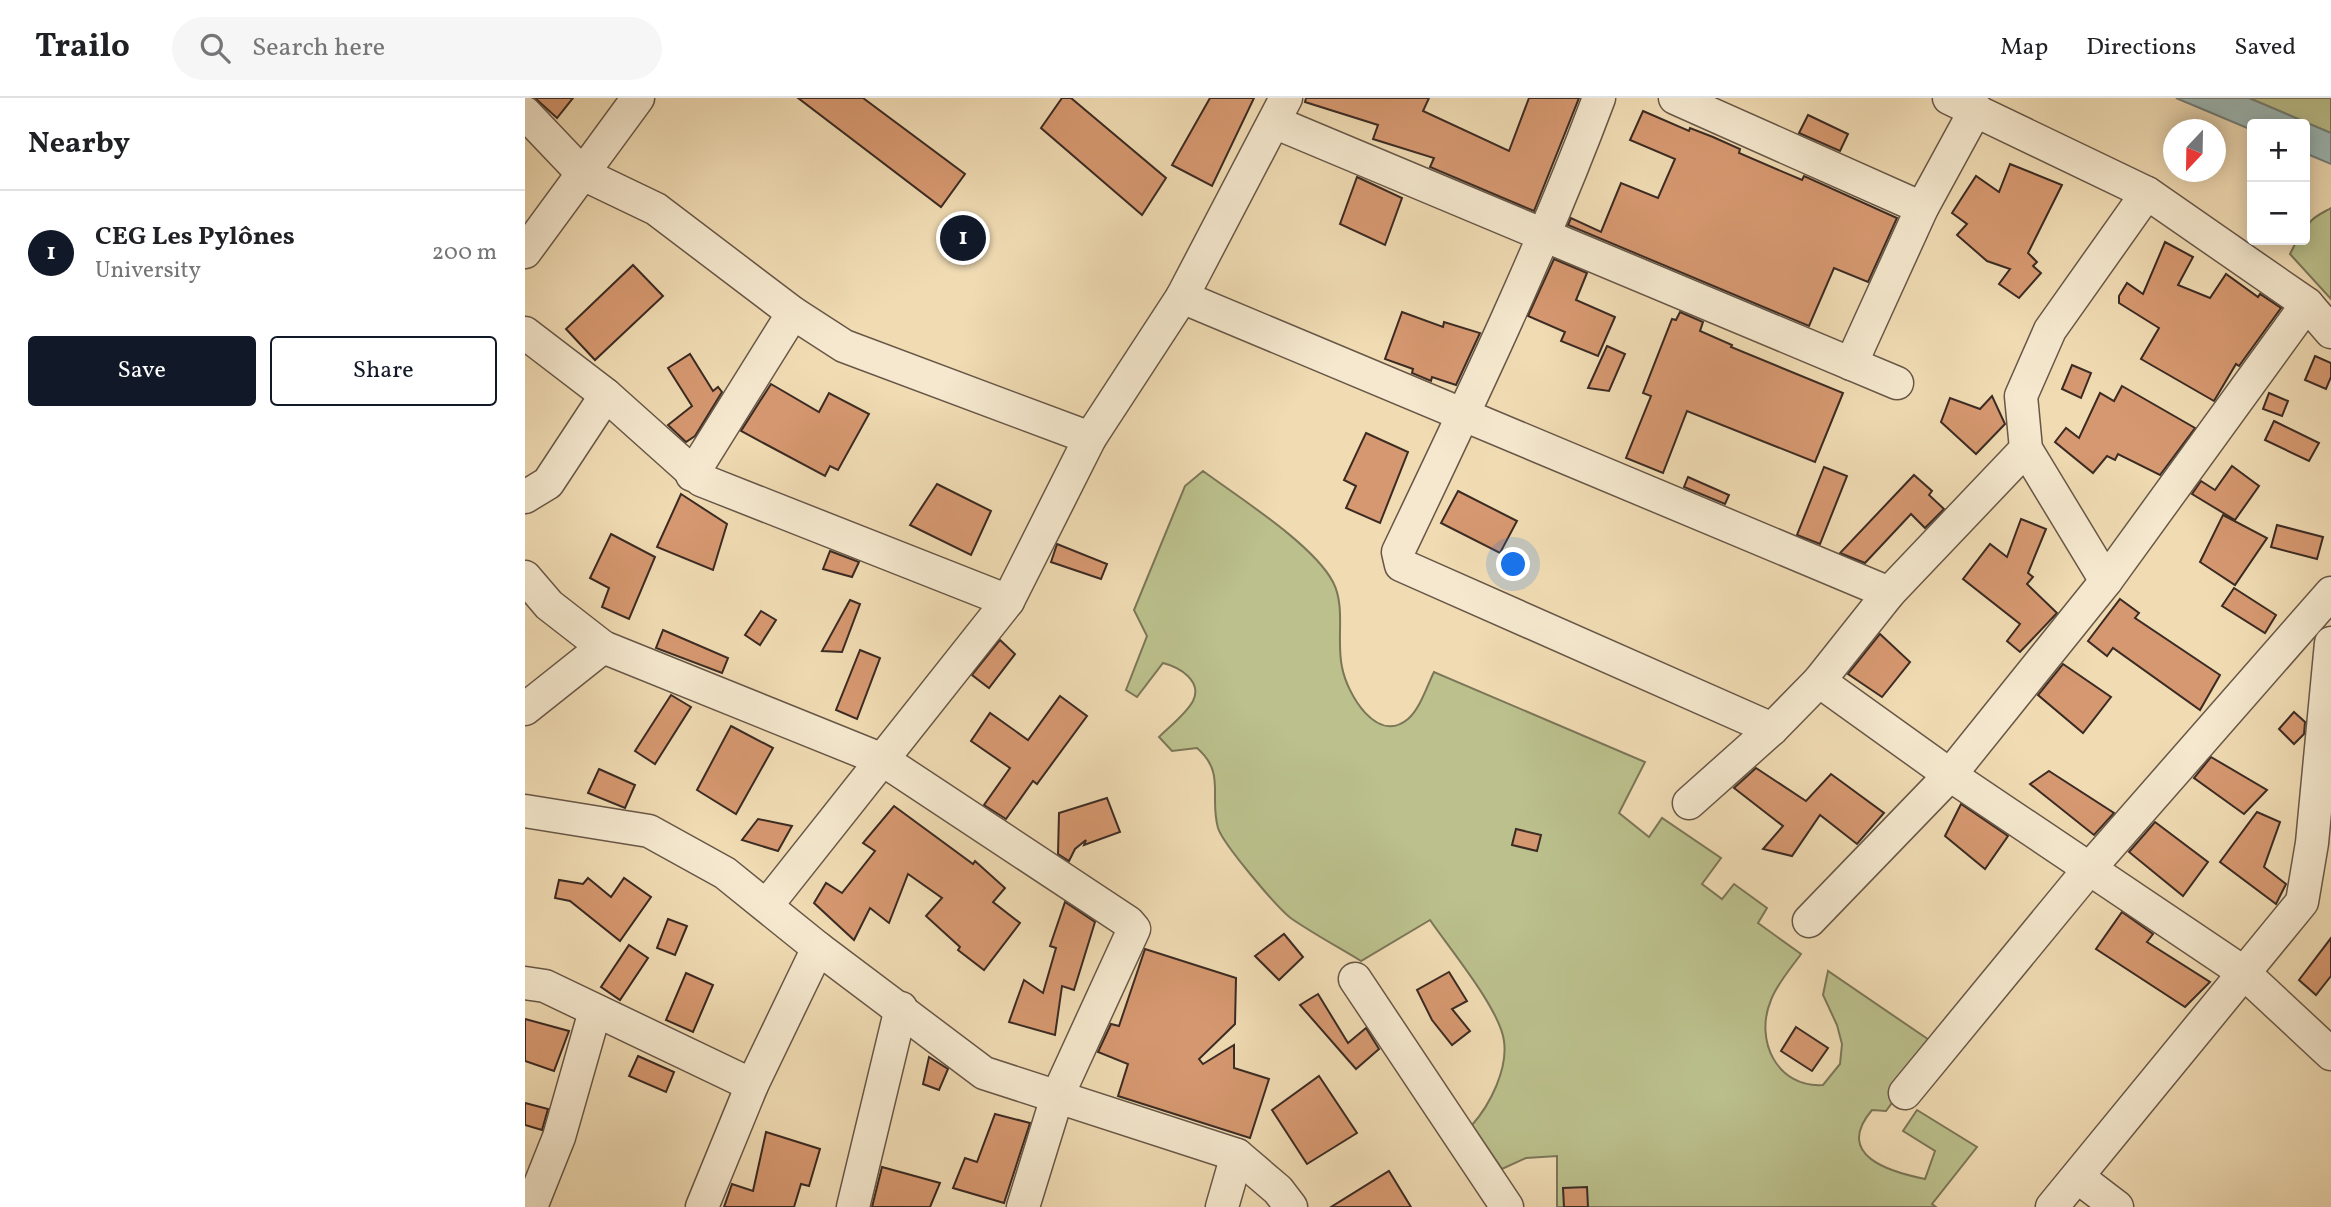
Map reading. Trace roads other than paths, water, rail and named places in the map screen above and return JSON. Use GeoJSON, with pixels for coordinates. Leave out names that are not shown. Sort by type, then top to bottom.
{"type":"FeatureCollection","features":[{"type":"Feature","properties":{"kind":"street"},"geometry":{"type":"LineString","coordinates":[[525,251],[638,98]]}},
{"type":"Feature","properties":{"kind":"street"},"geometry":{"type":"LineString","coordinates":[[1599,98],[1573,168],[1464,413],[1398,552],[1401,565],[1772,729]]}},
{"type":"Feature","properties":{"kind":"street"},"geometry":{"type":"LineString","coordinates":[[1675,98],[1922,208]]}},
{"type":"Feature","properties":{"kind":"street"},"geometry":{"type":"LineString","coordinates":[[1851,364],[1922,208],[1962,104],[2147,193],[2307,304],[2331,332]]}},
{"type":"Feature","properties":{"kind":"street"},"geometry":{"type":"LineString","coordinates":[[767,905],[1008,601],[1090,438],[1182,297],[1280,110],[1542,235],[1897,383]]}},
{"type":"Feature","properties":{"kind":"street"},"geometry":{"type":"LineString","coordinates":[[525,113],[583,174],[656,209],[793,313],[844,346],[1090,438]]}},
{"type":"Feature","properties":{"kind":"street"},"geometry":{"type":"LineString","coordinates":[[2106,581],[2026,449],[2021,396],[2030,370],[2050,330],[2147,193]]}},
{"type":"Feature","properties":{"kind":"street"},"geometry":{"type":"LineString","coordinates":[[1182,297],[1889,593]]}},
{"type":"Feature","properties":{"kind":"street"},"geometry":{"type":"LineString","coordinates":[[1809,920],[1950,775],[2106,581],[2307,304]]}},
{"type":"Feature","properties":{"kind":"street"},"geometry":{"type":"LineString","coordinates":[[692,475],[793,313]]}},
{"type":"Feature","properties":{"kind":"street"},"geometry":{"type":"LineString","coordinates":[[525,333],[606,395],[692,475],[1008,601]]}},
{"type":"Feature","properties":{"kind":"street"},"geometry":{"type":"LineString","coordinates":[[525,497],[548,482],[606,395]]}},
{"type":"Feature","properties":{"kind":"street"},"geometry":{"type":"LineString","coordinates":[[1689,803],[1772,729],[1819,681],[1889,593],[2026,449]]}},
{"type":"Feature","properties":{"kind":"street"},"geometry":{"type":"LineString","coordinates":[[525,577],[549,605],[603,647],[883,760],[1128,922],[1134,929],[1057,1097],[1023,1207]]}},
{"type":"Feature","properties":{"kind":"street"},"geometry":{"type":"LineString","coordinates":[[1905,1093],[2090,868],[2331,593]]}},
{"type":"Feature","properties":{"kind":"street"},"geometry":{"type":"LineString","coordinates":[[2052,1207],[2079,1178],[2302,902],[2312,843],[2331,643]]}},
{"type":"Feature","properties":{"kind":"street"},"geometry":{"type":"LineString","coordinates":[[525,709],[603,647]]}},
{"type":"Feature","properties":{"kind":"street"},"geometry":{"type":"LineString","coordinates":[[1819,681],[1950,775],[2243,972],[2331,1054]]}},
{"type":"Feature","properties":{"kind":"street"},"geometry":{"type":"LineString","coordinates":[[525,811],[649,831],[725,873],[818,948],[984,1073],[1237,1155],[1278,1191],[1291,1207]]}},
{"type":"Feature","properties":{"kind":"street"},"geometry":{"type":"LineString","coordinates":[[702,1207],[752,1085],[818,948]]}},
{"type":"Feature","properties":{"kind":"street"},"geometry":{"type":"LineString","coordinates":[[1355,979],[1507,1207]]}},
{"type":"Feature","properties":{"kind":"street"},"geometry":{"type":"LineString","coordinates":[[525,983],[545,986],[752,1085]]}},
{"type":"Feature","properties":{"kind":"street"},"geometry":{"type":"LineString","coordinates":[[853,1207],[901,1009]]}},
{"type":"Feature","properties":{"kind":"street"},"geometry":{"type":"LineString","coordinates":[[531,1207],[559,1137],[595,1011]]}},
{"type":"Feature","properties":{"kind":"street"},"geometry":{"type":"LineString","coordinates":[[1222,1207],[1237,1155]]}},
{"type":"Feature","properties":{"kind":"street"},"geometry":{"type":"LineString","coordinates":[[2079,1178],[2117,1207]]}},
{"type":"Feature","properties":{"kind":"water"},"geometry":{"type":"Polygon","coordinates":[[[2176,98],[2249,98],[2298,119],[2247,119],[2247,128],[2176,98]]]}},
{"type":"Feature","properties":{"kind":"water"},"geometry":{"type":"Polygon","coordinates":[[[2310,124],[2331,133],[2331,164],[2310,155],[2310,124]]]}},
{"type":"Feature","properties":{"kind":"place","name":"CEG Les Pylônes"},"geometry":{"type":"Point","coordinates":[963,238]}}]}
